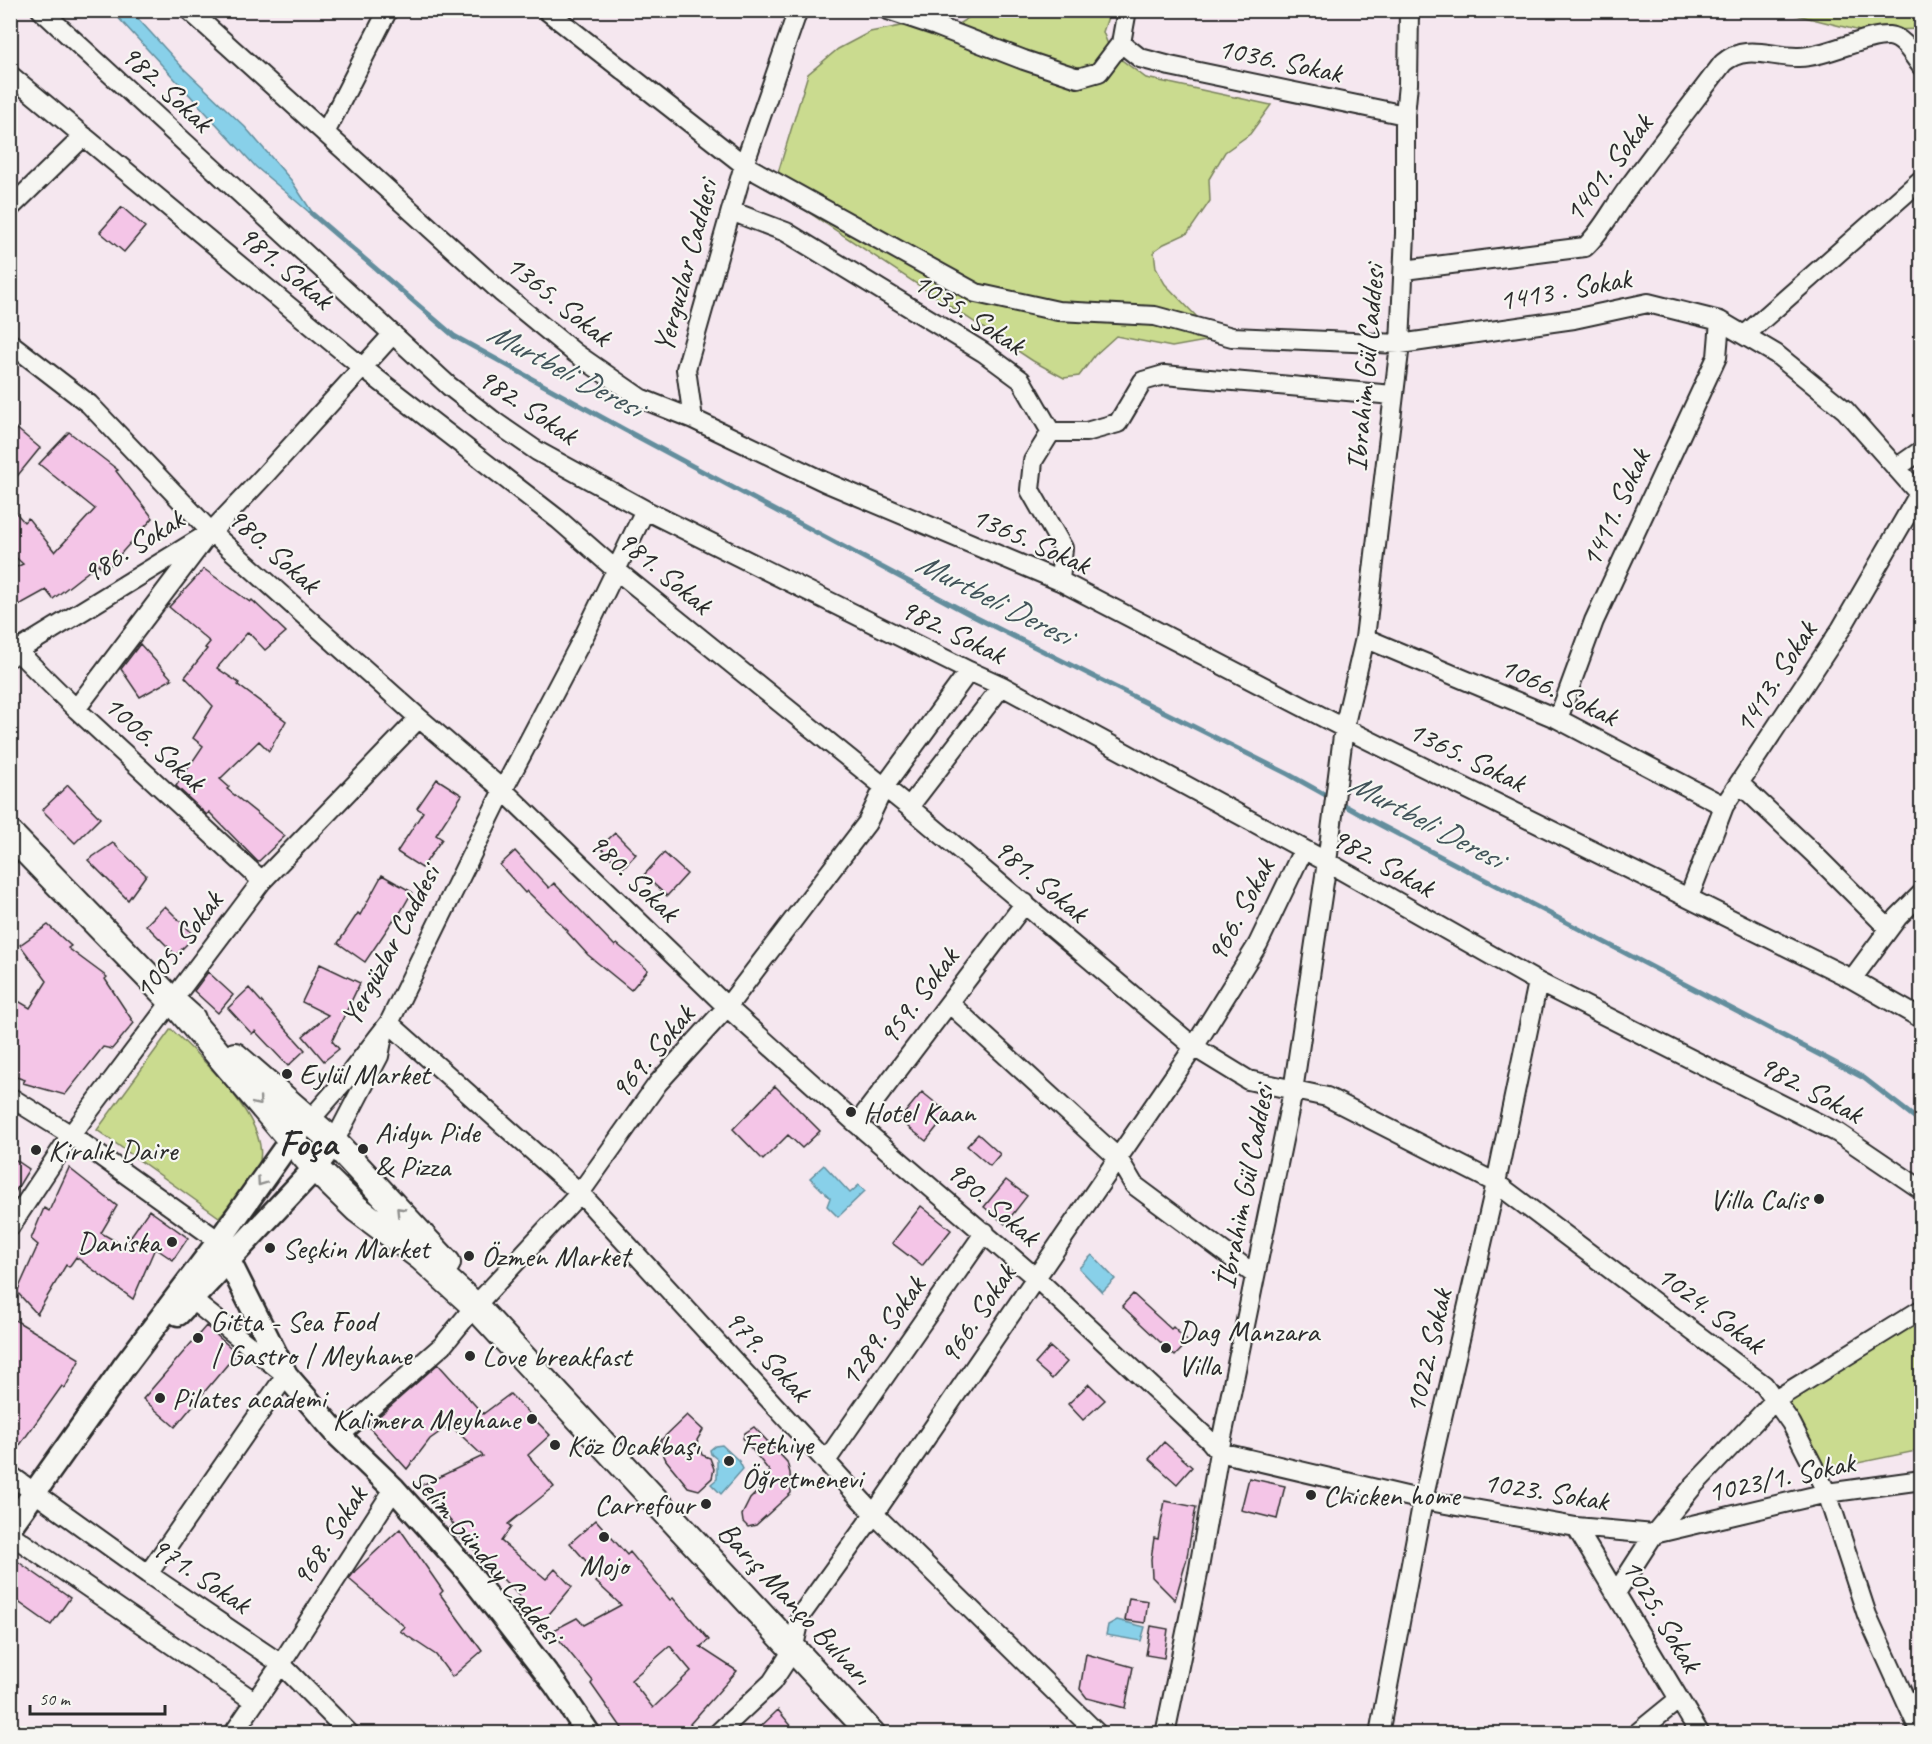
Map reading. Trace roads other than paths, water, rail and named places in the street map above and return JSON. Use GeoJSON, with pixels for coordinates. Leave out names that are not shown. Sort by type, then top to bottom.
{"type":"FeatureCollection","features":[{"type":"Feature","properties":{"kind":"main road","name":"Barış Manço Bulvarı"},"geometry":{"type":"LineString","coordinates":[[10,834],[176,1005],[315,1168],[357,1209],[421,1257],[475,1306],[872,1734]]}},
{"type":"Feature","properties":{"kind":"main road","name":"Barış Manço Bulvarı"},"geometry":{"type":"LineString","coordinates":[[176,1005],[334,1142],[458,1275],[475,1306]]}},
{"type":"Feature","properties":{"kind":"street","name":"982. Sokak"},"geometry":{"type":"LineString","coordinates":[[41,10],[449,386],[537,452],[645,510],[1002,686],[1327,862],[1538,982],[1838,1133],[1922,1190]]}},
{"type":"Feature","properties":{"kind":"street","name":"1365. Sokak"},"geometry":{"type":"LineString","coordinates":[[189,10],[502,293],[575,353],[640,398],[693,419],[825,482],[1060,581],[1344,728],[1852,979],[1922,1019]]}},
{"type":"Feature","properties":{"kind":"street"},"geometry":{"type":"LineString","coordinates":[[325,134],[388,10]]}},
{"type":"Feature","properties":{"kind":"street"},"geometry":{"type":"LineString","coordinates":[[546,10],[744,165]]}},
{"type":"Feature","properties":{"kind":"street","name":"Yerguzlar Caddesi"},"geometry":{"type":"LineString","coordinates":[[693,419],[686,369],[744,165],[798,10]]}},
{"type":"Feature","properties":{"kind":"street"},"geometry":{"type":"LineString","coordinates":[[890,11],[1078,78],[1099,72],[1121,43],[1127,10]]}},
{"type":"Feature","properties":{"kind":"street","name":"Ibrahim Gül Caddesi"},"geometry":{"type":"LineString","coordinates":[[1344,728],[1365,638],[1400,344],[1404,270],[1405,115],[1408,84],[1409,10]]}},
{"type":"Feature","properties":{"kind":"street","name":"1401. Sokak"},"geometry":{"type":"LineString","coordinates":[[1404,270],[1585,247],[1598,235],[1635,178],[1723,63],[1733,55],[1765,52],[1799,57],[1844,48],[1875,37],[1891,36],[1903,42],[1922,67]]}},
{"type":"Feature","properties":{"kind":"street","name":"1036. Sokak"},"geometry":{"type":"LineString","coordinates":[[1121,43],[1140,58],[1170,66],[1405,115]]}},
{"type":"Feature","properties":{"kind":"street","name":"981. Sokak"},"geometry":{"type":"LineString","coordinates":[[10,75],[363,368],[559,520],[616,570],[909,807],[1194,1047],[1248,1080],[1293,1091]]}},
{"type":"Feature","properties":{"kind":"street"},"geometry":{"type":"LineString","coordinates":[[10,208],[84,136]]}},
{"type":"Feature","properties":{"kind":"street","name":"1413 . Sokak"},"geometry":{"type":"LineString","coordinates":[[744,165],[976,293],[1058,311],[1155,316],[1232,337],[1400,344],[1574,319],[1648,303],[1720,321],[1746,334],[1776,354],[1845,410],[1920,495]]}},
{"type":"Feature","properties":{"kind":"street"},"geometry":{"type":"LineString","coordinates":[[1746,334],[1922,179]]}},
{"type":"Feature","properties":{"kind":"street","name":"1035. Sokak"},"geometry":{"type":"LineString","coordinates":[[731,211],[786,232],[982,352],[1021,380],[1051,432]]}},
{"type":"Feature","properties":{"kind":"street","name":"1411. Sokak"},"geometry":{"type":"LineString","coordinates":[[1558,719],[1594,621],[1718,357],[1720,321]]}},
{"type":"Feature","properties":{"kind":"street","name":"986. Sokak"},"geometry":{"type":"LineString","coordinates":[[13,651],[211,532],[393,334]]}},
{"type":"Feature","properties":{"kind":"street","name":"980. Sokak"},"geometry":{"type":"LineString","coordinates":[[10,343],[89,404],[211,532],[503,790],[727,1006],[857,1124],[1036,1278],[1219,1452]]}},
{"type":"Feature","properties":{"kind":"street"},"geometry":{"type":"LineString","coordinates":[[1060,581],[1064,548],[1030,490],[1032,461],[1051,432],[1086,432],[1118,423],[1143,381],[1164,375],[1393,395]]}},
{"type":"Feature","properties":{"kind":"street"},"geometry":{"type":"LineString","coordinates":[[1896,468],[1922,450]]}},
{"type":"Feature","properties":{"kind":"street","name":"1413. Sokak"},"geometry":{"type":"LineString","coordinates":[[1689,897],[1724,806],[1841,629],[1920,495]]}},
{"type":"Feature","properties":{"kind":"street","name":"Yergüzlar Caddesi"},"geometry":{"type":"LineString","coordinates":[[35,1492],[123,1368],[186,1296],[219,1241],[290,1140],[345,1080],[386,1027],[645,510]]}},
{"type":"Feature","properties":{"kind":"street"},"geometry":{"type":"LineString","coordinates":[[76,709],[211,532]]}},
{"type":"Feature","properties":{"kind":"street","name":"1066. Sokak"},"geometry":{"type":"LineString","coordinates":[[1365,638],[1558,719],[1724,806]]}},
{"type":"Feature","properties":{"kind":"street","name":"1006. Sokak"},"geometry":{"type":"LineString","coordinates":[[13,651],[262,881]]}},
{"type":"Feature","properties":{"kind":"street","name":"969. Sokak"},"geometry":{"type":"LineString","coordinates":[[339,1436],[443,1345],[475,1306],[580,1193],[658,1083],[727,1006],[867,823],[884,787],[969,671]]}},
{"type":"Feature","properties":{"kind":"street"},"geometry":{"type":"LineString","coordinates":[[909,807],[1002,686]]}},
{"type":"Feature","properties":{"kind":"street","name":"1005. Sokak"},"geometry":{"type":"LineString","coordinates":[[10,1227],[71,1135],[176,1005],[262,881],[419,718]]}},
{"type":"Feature","properties":{"kind":"street","name":"İbrahim Gül Caddesi"},"geometry":{"type":"LineString","coordinates":[[1166,1734],[1198,1574],[1219,1452],[1293,1091],[1327,862],[1344,728]]}},
{"type":"Feature","properties":{"kind":"street"},"geometry":{"type":"LineString","coordinates":[[1739,783],[1889,929]]}},
{"type":"Feature","properties":{"kind":"street","name":"966. Sokak"},"geometry":{"type":"LineString","coordinates":[[717,1734],[772,1682],[793,1650],[801,1615],[874,1514],[1194,1047],[1258,944],[1303,850]]}},
{"type":"Feature","properties":{"kind":"street"},"geometry":{"type":"LineString","coordinates":[[1852,979],[1898,917],[1922,893]]}},
{"type":"Feature","properties":{"kind":"street","name":"959. Sokak"},"geometry":{"type":"LineString","coordinates":[[857,1124],[1024,903]]}},
{"type":"Feature","properties":{"kind":"street","name":"1022. Sokak"},"geometry":{"type":"LineString","coordinates":[[1379,1734],[1424,1500],[1496,1183],[1538,982]]}},
{"type":"Feature","properties":{"kind":"street"},"geometry":{"type":"LineString","coordinates":[[949,1003],[1118,1158],[1134,1185],[1255,1275]]}},
{"type":"Feature","properties":{"kind":"street"},"geometry":{"type":"LineString","coordinates":[[148,1574],[286,1375],[186,1296],[229,1261],[315,1168],[334,1142],[379,1056],[386,1027]]}},
{"type":"Feature","properties":{"kind":"street","name":"979. Sokak"},"geometry":{"type":"LineString","coordinates":[[386,1027],[580,1193],[874,1514],[1098,1734]]}},
{"type":"Feature","properties":{"kind":"street","name":"1024. Sokak"},"geometry":{"type":"LineString","coordinates":[[1293,1091],[1328,1097],[1496,1183],[1764,1385],[1791,1423],[1827,1494],[1867,1615],[1920,1734]]}},
{"type":"Feature","properties":{"kind":"street"},"geometry":{"type":"LineString","coordinates":[[10,1098],[71,1135],[219,1241]]}},
{"type":"Feature","properties":{"kind":"street","name":"1289. Sokak"},"geometry":{"type":"LineString","coordinates":[[826,1461],[985,1232]]}},
{"type":"Feature","properties":{"kind":"street","name":"Selim Günday Caddesi"},"geometry":{"type":"LineString","coordinates":[[219,1241],[286,1375],[339,1436],[394,1489],[464,1566],[555,1684],[589,1734]]}},
{"type":"Feature","properties":{"kind":"street"},"geometry":{"type":"LineString","coordinates":[[1616,1593],[1654,1534],[1695,1484],[1775,1400],[1922,1309]]}},
{"type":"Feature","properties":{"kind":"street","name":"1023. Sokak"},"geometry":{"type":"LineString","coordinates":[[1219,1452],[1424,1500],[1576,1527],[1654,1534]]}},
{"type":"Feature","properties":{"kind":"street","name":"971. Sokak"},"geometry":{"type":"LineString","coordinates":[[10,1475],[148,1574],[281,1664],[351,1734]]}},
{"type":"Feature","properties":{"kind":"street","name":"1023/1. Sokak"},"geometry":{"type":"LineString","coordinates":[[1654,1534],[1827,1494],[1922,1479]]}},
{"type":"Feature","properties":{"kind":"street","name":"968. Sokak"},"geometry":{"type":"LineString","coordinates":[[233,1734],[394,1489]]}},
{"type":"Feature","properties":{"kind":"street"},"geometry":{"type":"LineString","coordinates":[[10,1527],[35,1492]]}},
{"type":"Feature","properties":{"kind":"street","name":"1025. Sokak"},"geometry":{"type":"LineString","coordinates":[[1576,1527],[1700,1734]]}},
{"type":"Feature","properties":{"kind":"street"},"geometry":{"type":"LineString","coordinates":[[10,1534],[254,1701]]}},
{"type":"Feature","properties":{"kind":"street"},"geometry":{"type":"LineString","coordinates":[[1636,1734],[1679,1700]]}},
{"type":"Feature","properties":{"kind":"water"},"geometry":{"type":"Polygon","coordinates":[[[112,11],[131,11],[183,68],[245,127],[291,180],[316,218],[256,167],[112,11]]]}},
{"type":"Feature","properties":{"kind":"water"},"geometry":{"type":"Polygon","coordinates":[[[824,1165],[850,1193],[859,1185],[865,1191],[838,1217],[827,1206],[830,1198],[810,1178],[824,1165]]]}},
{"type":"Feature","properties":{"kind":"water"},"geometry":{"type":"Polygon","coordinates":[[[1092,1255],[1115,1279],[1102,1292],[1079,1268],[1092,1255]]]}},
{"type":"Feature","properties":{"kind":"water"},"geometry":{"type":"Polygon","coordinates":[[[722,1445],[739,1461],[743,1469],[721,1494],[711,1484],[717,1479],[717,1459],[710,1450],[722,1445]]]}},
{"type":"Feature","properties":{"kind":"water"},"geometry":{"type":"Polygon","coordinates":[[[1117,1620],[1145,1627],[1141,1641],[1106,1635],[1108,1625],[1117,1620]]]}},
{"type":"Feature","properties":{"kind":"waterway","name":"Murtbeli Deresi"},"geometry":{"type":"LineString","coordinates":[[311,213],[454,336],[973,616],[1288,774],[1367,818],[1864,1078],[1922,1123]]}},
{"type":"Feature","properties":{"kind":"place","name":"Eylül Market"},"geometry":{"type":"Point","coordinates":[287,1074]}},
{"type":"Feature","properties":{"kind":"place","name":"Hotel Kaan"},"geometry":{"type":"Point","coordinates":[851,1112]}},
{"type":"Feature","properties":{"kind":"place","name":"Aidyn Pide & Pizza"},"geometry":{"type":"Point","coordinates":[363,1149]}},
{"type":"Feature","properties":{"kind":"place","name":"Kiralık Daire"},"geometry":{"type":"Point","coordinates":[36,1150]}},
{"type":"Feature","properties":{"kind":"place","name":"Villa Calis"},"geometry":{"type":"Point","coordinates":[1819,1199]}},
{"type":"Feature","properties":{"kind":"place","name":"Daniska"},"geometry":{"type":"Point","coordinates":[172,1242]}},
{"type":"Feature","properties":{"kind":"place","name":"Seçkin Market"},"geometry":{"type":"Point","coordinates":[270,1248]}},
{"type":"Feature","properties":{"kind":"place","name":"Özmen Market"},"geometry":{"type":"Point","coordinates":[469,1256]}},
{"type":"Feature","properties":{"kind":"place","name":"Gitta - Sea Food | Gastro | Meyhane"},"geometry":{"type":"Point","coordinates":[198,1338]}},
{"type":"Feature","properties":{"kind":"place","name":"Dag Manzara Villa"},"geometry":{"type":"Point","coordinates":[1166,1348]}},
{"type":"Feature","properties":{"kind":"place","name":"Love breakfast"},"geometry":{"type":"Point","coordinates":[470,1356]}},
{"type":"Feature","properties":{"kind":"place","name":"Pilates academi"},"geometry":{"type":"Point","coordinates":[160,1398]}},
{"type":"Feature","properties":{"kind":"place","name":"Kalimera Meyhane"},"geometry":{"type":"Point","coordinates":[532,1419]}},
{"type":"Feature","properties":{"kind":"place","name":"Köz Ocakbaşı"},"geometry":{"type":"Point","coordinates":[555,1445]}},
{"type":"Feature","properties":{"kind":"place","name":"Fethiye Öğretmenevi"},"geometry":{"type":"Point","coordinates":[729,1461]}},
{"type":"Feature","properties":{"kind":"place","name":"Chicken home"},"geometry":{"type":"Point","coordinates":[1311,1495]}},
{"type":"Feature","properties":{"kind":"place","name":"Carrefour"},"geometry":{"type":"Point","coordinates":[706,1504]}},
{"type":"Feature","properties":{"kind":"place","name":"Mojo"},"geometry":{"type":"Point","coordinates":[604,1537]}},
{"type":"Feature","properties":{"kind":"district","name":"Foça"},"geometry":{"type":"Point","coordinates":[308,1142]}}]}
